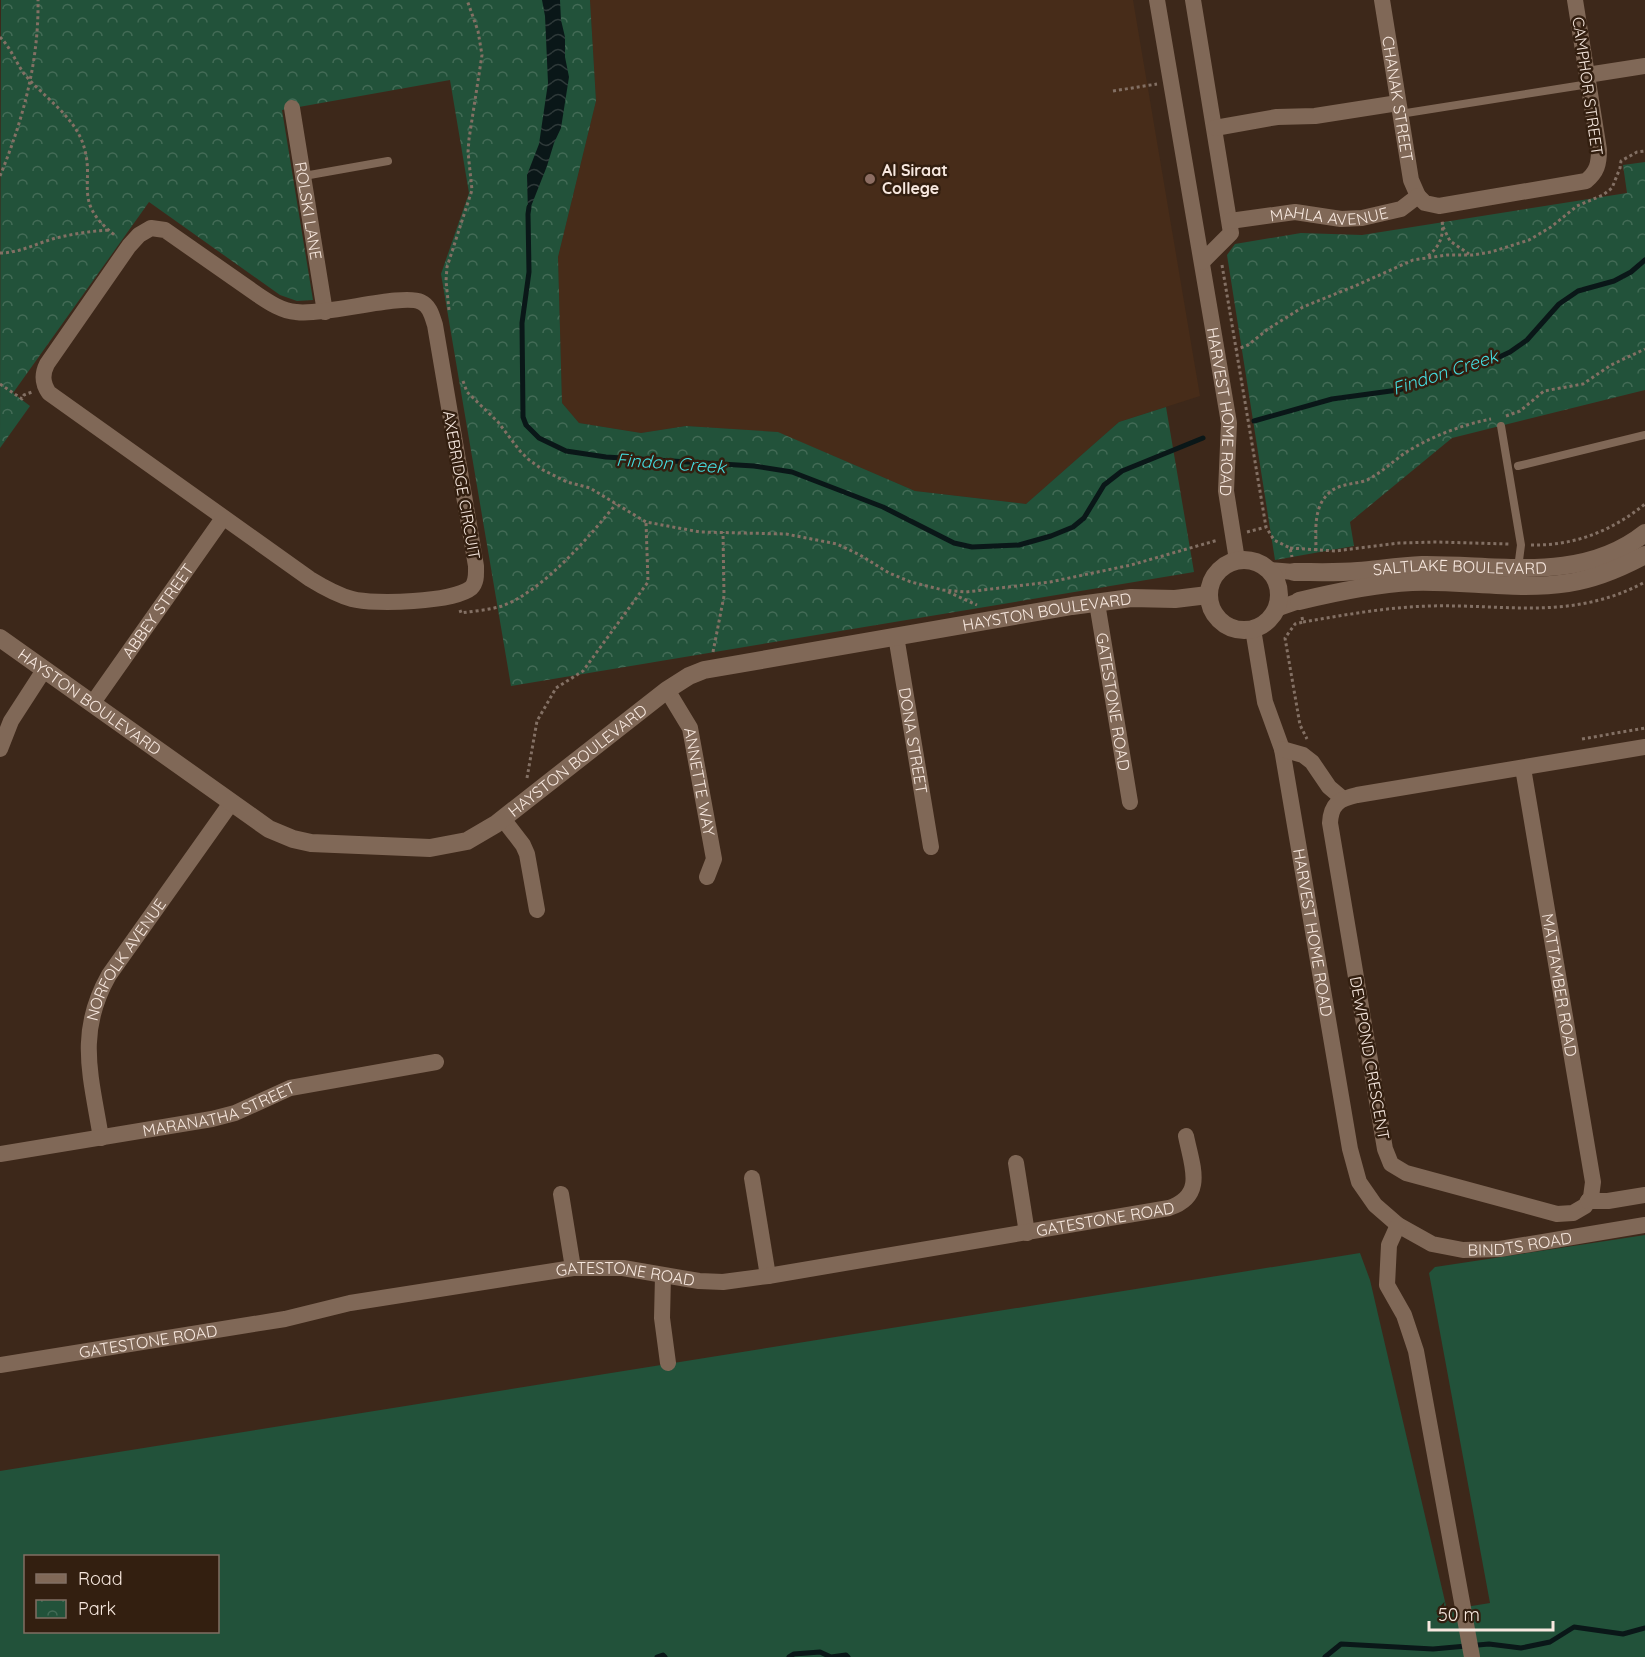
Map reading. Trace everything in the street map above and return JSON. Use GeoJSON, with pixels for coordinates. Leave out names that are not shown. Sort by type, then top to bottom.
{"type":"FeatureCollection","features":[{"type":"Feature","properties":{"kind":"street","name":"HARVEST HOME ROAD"},"geometry":{"type":"LineString","coordinates":[[1157,0],[1229,423],[1226,490],[1237,560]]}},
{"type":"Feature","properties":{"kind":"street"},"geometry":{"type":"LineString","coordinates":[[1193,0],[1231,234],[1202,262]]}},
{"type":"Feature","properties":{"kind":"street","name":"CHANAK STREET"},"geometry":{"type":"LineString","coordinates":[[1383,0],[1411,180],[1418,196]]}},
{"type":"Feature","properties":{"kind":"street","name":"CAMPHOR STREET"},"geometry":{"type":"LineString","coordinates":[[1439,206],[1578,184],[1587,181],[1596,172],[1599,150],[1575,0]]}},
{"type":"Feature","properties":{"kind":"street"},"geometry":{"type":"LineString","coordinates":[[1588,80],[1645,66]]}},
{"type":"Feature","properties":{"kind":"street","name":"ROLSKI LANE"},"geometry":{"type":"LineString","coordinates":[[292,108],[325,312]]}},
{"type":"Feature","properties":{"kind":"street"},"geometry":{"type":"LineString","coordinates":[[1215,128],[1277,117],[1399,109]]}},
{"type":"Feature","properties":{"kind":"street"},"geometry":{"type":"LineString","coordinates":[[1418,196],[1425,203],[1439,206]]}},
{"type":"Feature","properties":{"kind":"street","name":"MAHLA AVENUE"},"geometry":{"type":"LineString","coordinates":[[1230,221],[1295,213],[1341,219],[1362,218],[1401,208],[1418,196]]}},
{"type":"Feature","properties":{"kind":"street","name":"AXEBRIDGE CIRCUIT"},"geometry":{"type":"LineString","coordinates":[[46,388],[43,376],[47,364],[129,246],[145,230],[151,228],[165,230],[274,305],[294,312],[325,312],[412,299],[420,301],[429,309],[435,325],[476,573],[476,579],[471,588],[458,594]]}},
{"type":"Feature","properties":{"kind":"street"},"geometry":{"type":"LineString","coordinates":[[46,388],[55,398],[310,579],[331,591],[351,599],[387,603],[458,594]]}},
{"type":"Feature","properties":{"kind":"street","name":"ABBEY STREET"},"geometry":{"type":"LineString","coordinates":[[92,704],[224,518]]}},
{"type":"Feature","properties":{"kind":"street","name":"SALTLAKE BOULEVARD"},"geometry":{"type":"LineString","coordinates":[[1269,570],[1357,571],[1420,565],[1557,568],[1581,563],[1644,542]]}},
{"type":"Feature","properties":{"kind":"street","name":"SALTLAKE BOULEVARD"},"geometry":{"type":"LineString","coordinates":[[1276,609],[1347,590],[1411,582],[1525,585],[1568,583],[1612,571],[1644,542]]}},
{"type":"Feature","properties":{"kind":"street"},"geometry":{"type":"LineString","coordinates":[[1237,560],[1260,563],[1269,570],[1278,589],[1279,599],[1276,609],[1262,625],[1253,629],[1242,630],[1222,623],[1210,605],[1210,583],[1216,572],[1226,564],[1237,560]]}},
{"type":"Feature","properties":{"kind":"street","name":"HAYSTON BOULEVARD"},"geometry":{"type":"LineString","coordinates":[[0,638],[269,829],[310,843],[430,848],[467,841],[482,834],[667,690],[688,676],[715,667],[1005,617],[1131,598],[1174,599],[1209,595]]}},
{"type":"Feature","properties":{"kind":"street","name":"GATESTONE ROAD"},"geometry":{"type":"LineString","coordinates":[[1097,603],[1130,802]]}},
{"type":"Feature","properties":{"kind":"street","name":"HARVEST HOME ROAD"},"geometry":{"type":"LineString","coordinates":[[1253,629],[1265,702],[1282,749],[1350,1149],[1359,1182],[1375,1205],[1398,1225]]}},
{"type":"Feature","properties":{"kind":"street","name":"DONA STREET"},"geometry":{"type":"LineString","coordinates":[[896,636],[931,847]]}},
{"type":"Feature","properties":{"kind":"street"},"geometry":{"type":"LineString","coordinates":[[0,749],[11,721],[44,670]]}},
{"type":"Feature","properties":{"kind":"street","name":"ANNETTE WAY"},"geometry":{"type":"LineString","coordinates":[[667,690],[690,728],[714,859],[707,878]]}},
{"type":"Feature","properties":{"kind":"street"},"geometry":{"type":"LineString","coordinates":[[1282,749],[1303,755],[1312,762],[1329,787],[1342,798],[1645,747]]}},
{"type":"Feature","properties":{"kind":"street","name":"MATTAMBER ROAD"},"geometry":{"type":"LineString","coordinates":[[1522,768],[1593,1182],[1588,1202]]}},
{"type":"Feature","properties":{"kind":"street","name":"DEWPOND CRESCENT"},"geometry":{"type":"LineString","coordinates":[[1342,798],[1332,808],[1330,823],[1385,1149],[1391,1164],[1406,1173],[1557,1214],[1573,1213],[1588,1202],[1645,1195]]}},
{"type":"Feature","properties":{"kind":"street","name":"NORFOLK AVENUE"},"geometry":{"type":"LineString","coordinates":[[101,1138],[87,1046],[89,1025],[99,993],[109,975],[231,803]]}},
{"type":"Feature","properties":{"kind":"street"},"geometry":{"type":"LineString","coordinates":[[503,819],[527,854],[537,910]]}},
{"type":"Feature","properties":{"kind":"street","name":"MARANATHA STREET"},"geometry":{"type":"LineString","coordinates":[[0,1154],[212,1119],[235,1113],[274,1094],[298,1086],[436,1062]]}},
{"type":"Feature","properties":{"kind":"street","name":"GATESTONE ROAD"},"geometry":{"type":"LineString","coordinates":[[0,1365],[285,1319],[350,1303],[573,1268],[623,1268],[663,1276],[723,1282],[1169,1208],[1184,1202],[1193,1187],[1193,1173],[1186,1136]]}},
{"type":"Feature","properties":{"kind":"street"},"geometry":{"type":"LineString","coordinates":[[1016,1163],[1027,1233]]}},
{"type":"Feature","properties":{"kind":"street"},"geometry":{"type":"LineString","coordinates":[[752,1178],[768,1276]]}},
{"type":"Feature","properties":{"kind":"street"},"geometry":{"type":"LineString","coordinates":[[561,1194],[573,1268]]}},
{"type":"Feature","properties":{"kind":"street"},"geometry":{"type":"LineString","coordinates":[[1398,1225],[1389,1245],[1387,1285],[1404,1315],[1416,1351],[1471,1654]]}},
{"type":"Feature","properties":{"kind":"street","name":"BINDTS ROAD"},"geometry":{"type":"LineString","coordinates":[[1398,1225],[1432,1244],[1463,1250],[1517,1247],[1645,1225]]}},
{"type":"Feature","properties":{"kind":"street"},"geometry":{"type":"LineString","coordinates":[[663,1276],[662,1318],[668,1362]]}},
{"type":"Feature","properties":{"kind":"lane"},"geometry":{"type":"LineString","coordinates":[[1399,109],[1588,80]]}},
{"type":"Feature","properties":{"kind":"lane"},"geometry":{"type":"LineString","coordinates":[[303,176],[388,161]]}},
{"type":"Feature","properties":{"kind":"lane"},"geometry":{"type":"LineString","coordinates":[[1501,426],[1521,545],[1518,568]]}},
{"type":"Feature","properties":{"kind":"lane"},"geometry":{"type":"LineString","coordinates":[[1518,466],[1645,435]]}},
{"type":"Feature","properties":{"kind":"path"},"geometry":{"type":"LineString","coordinates":[[0,176],[20,120],[30,80],[36,44],[38,0]]}},
{"type":"Feature","properties":{"kind":"path"},"geometry":{"type":"LineString","coordinates":[[449,312],[446,274],[472,190],[468,152],[482,55],[478,31],[467,0]]}},
{"type":"Feature","properties":{"kind":"path"},"geometry":{"type":"LineString","coordinates":[[0,37],[30,80],[76,129],[86,156],[86,186],[90,207],[95,217],[129,246]]}},
{"type":"Feature","properties":{"kind":"path"},"geometry":{"type":"LineString","coordinates":[[1113,91],[1171,81]]}},
{"type":"Feature","properties":{"kind":"path"},"geometry":{"type":"LineString","coordinates":[[1645,151],[1637,152],[1621,161],[1612,188],[1603,195],[1577,206],[1542,234],[1491,252],[1426,257],[1401,264],[1303,307],[1268,328],[1248,345],[1236,350],[1266,528],[1274,540],[1290,549],[1335,551],[1423,542],[1562,544],[1610,528],[1645,504]]}},
{"type":"Feature","properties":{"kind":"path"},"geometry":{"type":"LineString","coordinates":[[1439,206],[1446,236],[1470,255]]}},
{"type":"Feature","properties":{"kind":"path"},"geometry":{"type":"LineString","coordinates":[[1426,257],[1440,244],[1443,225]]}},
{"type":"Feature","properties":{"kind":"path"},"geometry":{"type":"LineString","coordinates":[[0,253],[26,248],[56,238],[109,230]]}},
{"type":"Feature","properties":{"kind":"path"},"geometry":{"type":"LineString","coordinates":[[1504,416],[1520,411],[1544,391],[1583,384],[1611,365],[1645,349]]}},
{"type":"Feature","properties":{"kind":"path"},"geometry":{"type":"LineString","coordinates":[[462,376],[467,392],[498,422],[528,459],[543,470],[567,482],[590,488],[646,522],[691,531],[786,534],[837,544],[889,573],[911,582],[944,590],[966,592],[1050,582],[1131,565],[1266,528]]}},
{"type":"Feature","properties":{"kind":"path"},"geometry":{"type":"LineString","coordinates":[[0,384],[22,399],[28,393],[46,388]]}},
{"type":"Feature","properties":{"kind":"path"},"geometry":{"type":"LineString","coordinates":[[1316,551],[1317,514],[1329,492],[1365,480],[1407,452],[1430,440],[1495,418]]}},
{"type":"Feature","properties":{"kind":"path"},"geometry":{"type":"LineString","coordinates":[[458,594],[461,613],[504,605],[546,578],[597,527],[616,504]]}},
{"type":"Feature","properties":{"kind":"path"},"geometry":{"type":"LineString","coordinates":[[537,792],[526,778],[537,721],[556,688],[583,671],[648,582],[646,522]]}},
{"type":"Feature","properties":{"kind":"path"},"geometry":{"type":"LineString","coordinates":[[715,667],[713,651],[724,589],[723,532]]}},
{"type":"Feature","properties":{"kind":"path"},"geometry":{"type":"LineString","coordinates":[[1290,549],[1294,572]]}},
{"type":"Feature","properties":{"kind":"path"},"geometry":{"type":"LineString","coordinates":[[1308,741],[1300,725],[1286,638],[1296,624],[1406,606],[1558,608],[1602,599],[1645,582]]}},
{"type":"Feature","properties":{"kind":"path"},"geometry":{"type":"LineString","coordinates":[[944,590],[1005,617]]}},
{"type":"Feature","properties":{"kind":"path"},"geometry":{"type":"LineString","coordinates":[[1299,601],[1303,622]]}},
{"type":"Feature","properties":{"kind":"path"},"geometry":{"type":"LineString","coordinates":[[1580,740],[1645,728]]}},
{"type":"Feature","properties":{"kind":"shaded area","name":"Al Siraat College"},"geometry":{"type":"Polygon","coordinates":[[[590,0],[1133,0],[1200,396],[1119,422],[1026,504],[915,491],[777,432],[686,426],[641,433],[579,423],[562,403],[558,257],[596,101],[590,0]]]}},
{"type":"Feature","properties":{"kind":"green space"},"geometry":{"type":"Polygon","coordinates":[[[1,0],[590,0],[596,101],[558,257],[562,403],[579,423],[641,433],[686,426],[778,432],[915,491],[1026,504],[1119,422],[1166,407],[1194,572],[511,686],[441,274],[469,193],[450,80],[282,110],[313,300],[297,301],[280,295],[149,202],[13,393],[30,406],[0,448],[1,0]]]}},
{"type":"Feature","properties":{"kind":"green space"},"geometry":{"type":"Polygon","coordinates":[[[1645,162],[1645,390],[1452,438],[1350,522],[1354,546],[1275,560],[1227,255],[1235,244],[1301,233],[1362,235],[1627,193],[1623,165],[1645,162]]]}},
{"type":"Feature","properties":{"kind":"green space"},"geometry":{"type":"Polygon","coordinates":[[[1645,1235],[1645,1657],[0,1657],[0,1471],[1360,1253],[1370,1280],[1447,1610],[1490,1603],[1429,1273],[1435,1267],[1645,1235]]]}},
{"type":"Feature","properties":{"kind":"water"},"geometry":{"type":"Polygon","coordinates":[[[542,0],[560,0],[569,77],[561,128],[528,214],[527,175],[539,144],[548,83],[545,16],[542,0]]]}},
{"type":"Feature","properties":{"kind":"waterway","name":"Findon Creek"},"geometry":{"type":"LineString","coordinates":[[529,207],[529,272],[522,323],[523,417],[526,425],[539,438],[566,451],[606,457],[754,466],[792,472],[883,507],[954,543],[972,547],[1019,545],[1073,527],[1084,518],[1104,485],[1122,471],[1203,438]]}},
{"type":"Feature","properties":{"kind":"waterway","name":"Findon Creek"},"geometry":{"type":"LineString","coordinates":[[1254,421],[1332,399],[1398,390],[1493,360],[1527,340],[1559,304],[1578,291],[1614,281],[1631,272],[1645,260]]}},
{"type":"Feature","properties":{"kind":"waterway"},"geometry":{"type":"LineString","coordinates":[[1325,1657],[1341,1644],[1433,1649],[1489,1644],[1521,1648],[1550,1642],[1574,1627],[1623,1634],[1645,1628]]}},
{"type":"Feature","properties":{"kind":"waterway"},"geometry":{"type":"LineString","coordinates":[[789,1657],[794,1654],[820,1652],[831,1657],[846,1655],[848,1657]]}},
{"type":"Feature","properties":{"kind":"waterway"},"geometry":{"type":"LineString","coordinates":[[657,1657],[663,1655],[665,1657]]}},
{"type":"Feature","properties":{"kind":"place","name":"Al Siraat College"},"geometry":{"type":"Point","coordinates":[870,179]}}]}
